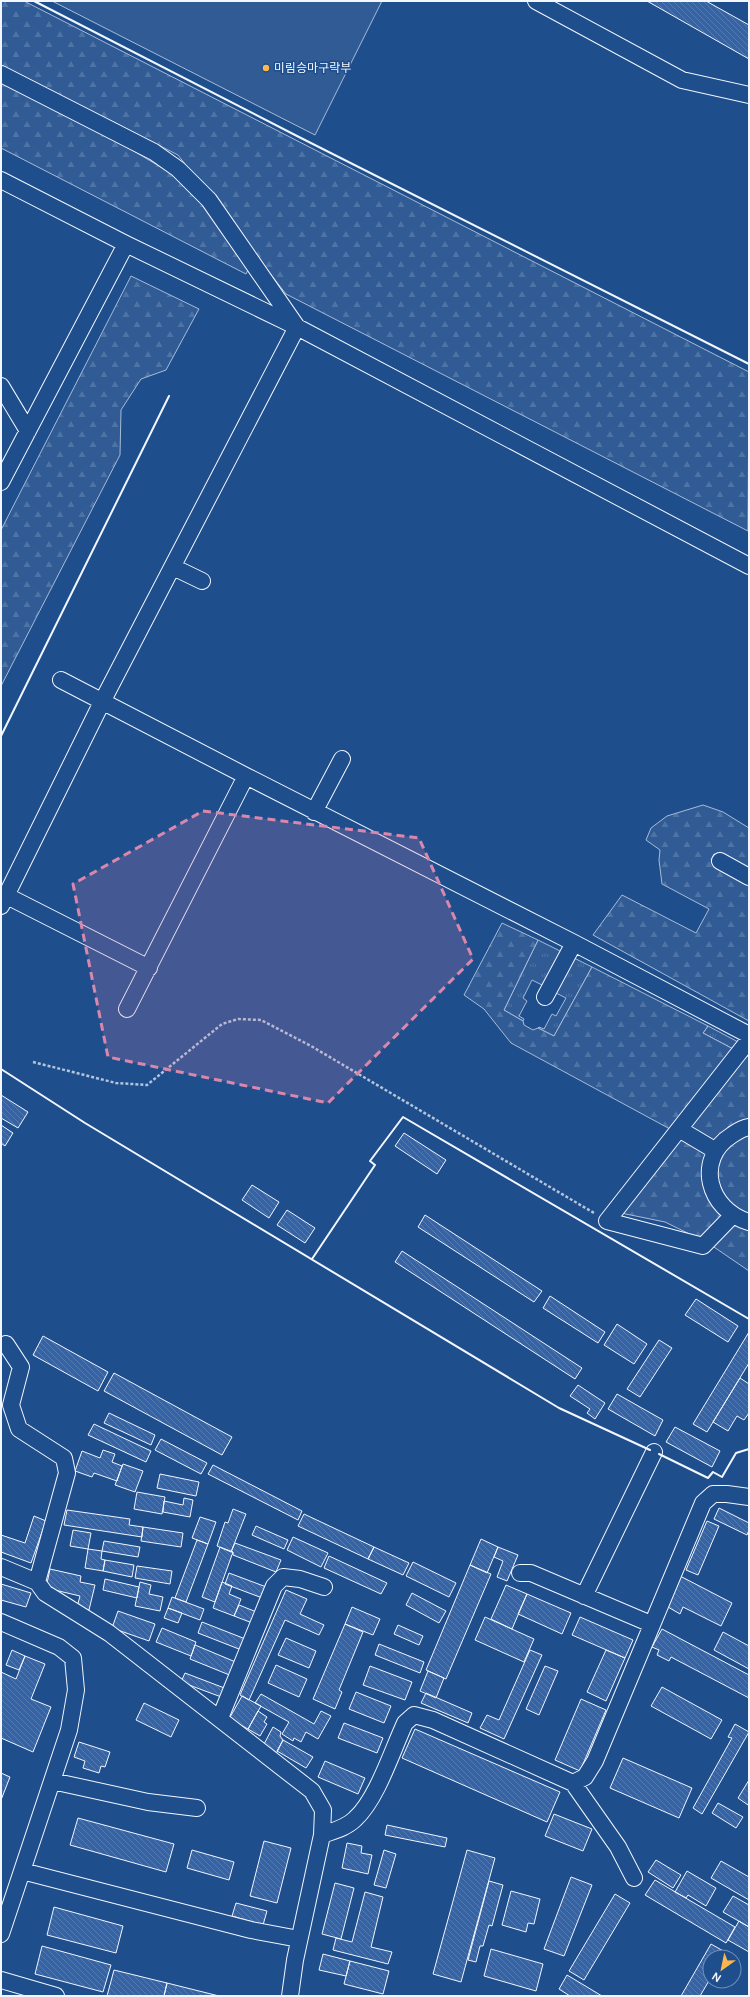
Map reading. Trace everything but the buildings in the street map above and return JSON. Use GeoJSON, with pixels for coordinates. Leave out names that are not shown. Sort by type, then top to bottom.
{"type":"FeatureCollection","features":[{"type":"Feature","properties":{"kind":"street"},"geometry":{"type":"LineString","coordinates":[[536,1],[682,80],[749,95]]}},
{"type":"Feature","properties":{"kind":"street"},"geometry":{"type":"LineString","coordinates":[[1,74],[154,152],[178,169],[209,200],[297,327]]}},
{"type":"Feature","properties":{"kind":"street"},"geometry":{"type":"LineString","coordinates":[[1,180],[126,244],[297,327],[749,566]]}},
{"type":"Feature","properties":{"kind":"street"},"geometry":{"type":"LineString","coordinates":[[1,482],[126,244]]}},
{"type":"Feature","properties":{"kind":"street"},"geometry":{"type":"LineString","coordinates":[[149,968],[4,901],[102,702],[297,327]]}},
{"type":"Feature","properties":{"kind":"street"},"geometry":{"type":"LineString","coordinates":[[1,386],[28,431]]}},
{"type":"Feature","properties":{"kind":"street"},"geometry":{"type":"LineString","coordinates":[[173,567],[202,581]]}},
{"type":"Feature","properties":{"kind":"street"},"geometry":{"type":"LineString","coordinates":[[61,680],[314,812],[574,943],[749,1035]]}},
{"type":"Feature","properties":{"kind":"street"},"geometry":{"type":"LineString","coordinates":[[314,812],[342,759]]}},
{"type":"Feature","properties":{"kind":"street"},"geometry":{"type":"LineString","coordinates":[[127,1009],[246,776]]}},
{"type":"Feature","properties":{"kind":"street"},"geometry":{"type":"LineString","coordinates":[[720,861],[749,877]]}},
{"type":"Feature","properties":{"kind":"street"},"geometry":{"type":"LineString","coordinates":[[545,997],[574,943]]}},
{"type":"Feature","properties":{"kind":"street"},"geometry":{"type":"LineString","coordinates":[[732,1216],[703,1246],[606,1221],[749,1040]]}},
{"type":"Feature","properties":{"kind":"street"},"geometry":{"type":"LineString","coordinates":[[749,1127],[744,1128],[723,1140],[716,1151],[709,1171],[712,1189],[720,1204],[732,1216],[749,1222]]}},
{"type":"Feature","properties":{"kind":"street"},"geometry":{"type":"LineString","coordinates":[[679,1129],[716,1151]]}},
{"type":"Feature","properties":{"kind":"street"},"geometry":{"type":"LineString","coordinates":[[6,1344],[21,1368],[11,1405],[19,1429],[64,1458],[67,1473],[37,1582]]}},
{"type":"Feature","properties":{"kind":"street"},"geometry":{"type":"LineString","coordinates":[[584,1596],[654,1452]]}},
{"type":"Feature","properties":{"kind":"street"},"geometry":{"type":"LineString","coordinates":[[573,1783],[585,1777],[595,1761],[651,1624],[703,1503],[713,1494],[749,1497]]}},
{"type":"Feature","properties":{"kind":"street"},"geometry":{"type":"LineString","coordinates":[[1,1567],[37,1582],[45,1593],[109,1633],[312,1791],[323,1810],[322,1835],[299,1939],[290,1996]]}},
{"type":"Feature","properties":{"kind":"street"},"geometry":{"type":"LineString","coordinates":[[520,1574],[531,1573],[651,1624]]}},
{"type":"Feature","properties":{"kind":"street"},"geometry":{"type":"LineString","coordinates":[[220,1718],[274,1586],[283,1577],[300,1579],[324,1587]]}},
{"type":"Feature","properties":{"kind":"street"},"geometry":{"type":"LineString","coordinates":[[1,1622],[59,1647],[73,1658],[76,1690],[69,1730],[2,1926]]}},
{"type":"Feature","properties":{"kind":"street"},"geometry":{"type":"LineString","coordinates":[[322,1835],[347,1826],[356,1819],[371,1798],[404,1723],[414,1715],[433,1720],[573,1783],[618,1847],[634,1878]]}},
{"type":"Feature","properties":{"kind":"street"},"geometry":{"type":"LineString","coordinates":[[52,1781],[148,1802],[197,1808]]}},
{"type":"Feature","properties":{"kind":"street"},"geometry":{"type":"LineString","coordinates":[[22,1871],[251,1930],[299,1939]]}},
{"type":"Feature","properties":{"kind":"street"},"geometry":{"type":"LineString","coordinates":[[1,1980],[56,1996]]}},
{"type":"Feature","properties":{"kind":"path"},"geometry":{"type":"LineString","coordinates":[[33,1062],[116,1083],[146,1085],[222,1024],[238,1019],[262,1020],[311,1046],[606,1221]]}},
{"type":"Feature","properties":{"kind":"highlighted area"},"geometry":{"type":"Polygon","coordinates":[[[203,811],[419,838],[473,959],[328,1103],[108,1057],[73,884],[203,811]]]}},
{"type":"Feature","properties":{"kind":"green space"},"geometry":{"type":"Polygon","coordinates":[[[1,1],[24,1],[749,372],[748,531],[286,294],[178,155],[1,65],[1,1]]]}},
{"type":"Feature","properties":{"kind":"green space"},"geometry":{"type":"Polygon","coordinates":[[[1,83],[122,144],[169,172],[204,207],[249,268],[246,274],[1,148],[1,83]]]}},
{"type":"Feature","properties":{"kind":"green space"},"geometry":{"type":"Polygon","coordinates":[[[131,276],[199,309],[166,370],[141,379],[121,410],[120,455],[1,686],[1,530],[131,276]]]}},
{"type":"Feature","properties":{"kind":"green space"},"geometry":{"type":"Polygon","coordinates":[[[703,805],[723,812],[749,828],[749,873],[714,854],[711,860],[749,881],[749,1021],[593,935],[622,895],[696,933],[709,909],[662,884],[659,860],[660,850],[646,840],[651,828],[667,816],[703,805]]]}},
{"type":"Feature","properties":{"kind":"green space"},"geometry":{"type":"Polygon","coordinates":[[[502,923],[538,940],[504,1010],[523,1021],[524,1025],[533,1030],[538,1028],[554,1036],[592,967],[708,1026],[703,1033],[735,1050],[670,1129],[511,1043],[484,1009],[464,995],[502,923]]]}},
{"type":"Feature","properties":{"kind":"green space"},"geometry":{"type":"Polygon","coordinates":[[[538,940],[562,952],[544,986],[532,980],[523,998],[527,1001],[519,1016],[524,1019],[523,1021],[504,1010],[538,940]]]}},
{"type":"Feature","properties":{"kind":"green space"},"geometry":{"type":"Polygon","coordinates":[[[572,957],[592,967],[554,1036],[538,1028],[544,1029],[552,1014],[556,1016],[566,998],[554,992],[572,957]]]}},
{"type":"Feature","properties":{"kind":"green space"},"geometry":{"type":"Polygon","coordinates":[[[708,1026],[740,1043],[735,1050],[703,1033],[708,1026]]]}},
{"type":"Feature","properties":{"kind":"green space"},"geometry":{"type":"Polygon","coordinates":[[[743,1054],[749,1057],[749,1123],[716,1144],[688,1127],[743,1054]]]}},
{"type":"Feature","properties":{"kind":"green space"},"geometry":{"type":"Polygon","coordinates":[[[749,1133],[749,1217],[726,1204],[715,1177],[723,1150],[749,1133]]]}},
{"type":"Feature","properties":{"kind":"green space"},"geometry":{"type":"Polygon","coordinates":[[[683,1135],[710,1153],[727,1215],[704,1241],[665,1222],[621,1213],[683,1135]]]}},
{"type":"Feature","properties":{"kind":"green space"},"geometry":{"type":"Polygon","coordinates":[[[734,1220],[749,1226],[749,1271],[711,1245],[734,1220]]]}},
{"type":"Feature","properties":{"kind":"shaded area","name":"미림승마구락부"},"geometry":{"type":"Polygon","coordinates":[[[52,1],[382,1],[315,135],[52,1]]]}},
{"type":"Feature","properties":{"kind":"wall"},"geometry":{"type":"LineString","coordinates":[[34,1],[297,136],[749,364]]}},
{"type":"Feature","properties":{"kind":"wall"},"geometry":{"type":"LineString","coordinates":[[1,736],[169,396]]}},
{"type":"Feature","properties":{"kind":"wall"},"geometry":{"type":"LineString","coordinates":[[1,1069],[85,1123],[559,1408],[650,1450]]}},
{"type":"Feature","properties":{"kind":"wall"},"geometry":{"type":"LineString","coordinates":[[312,1259],[375,1165],[370,1161],[403,1117],[749,1319]]}},
{"type":"Feature","properties":{"kind":"wall"},"geometry":{"type":"LineString","coordinates":[[659,1454],[708,1478],[713,1472],[722,1477],[736,1453],[749,1449]]}},
{"type":"Feature","properties":{"kind":"place","name":"미림승마구락부"},"geometry":{"type":"Point","coordinates":[266,68]}}]}
